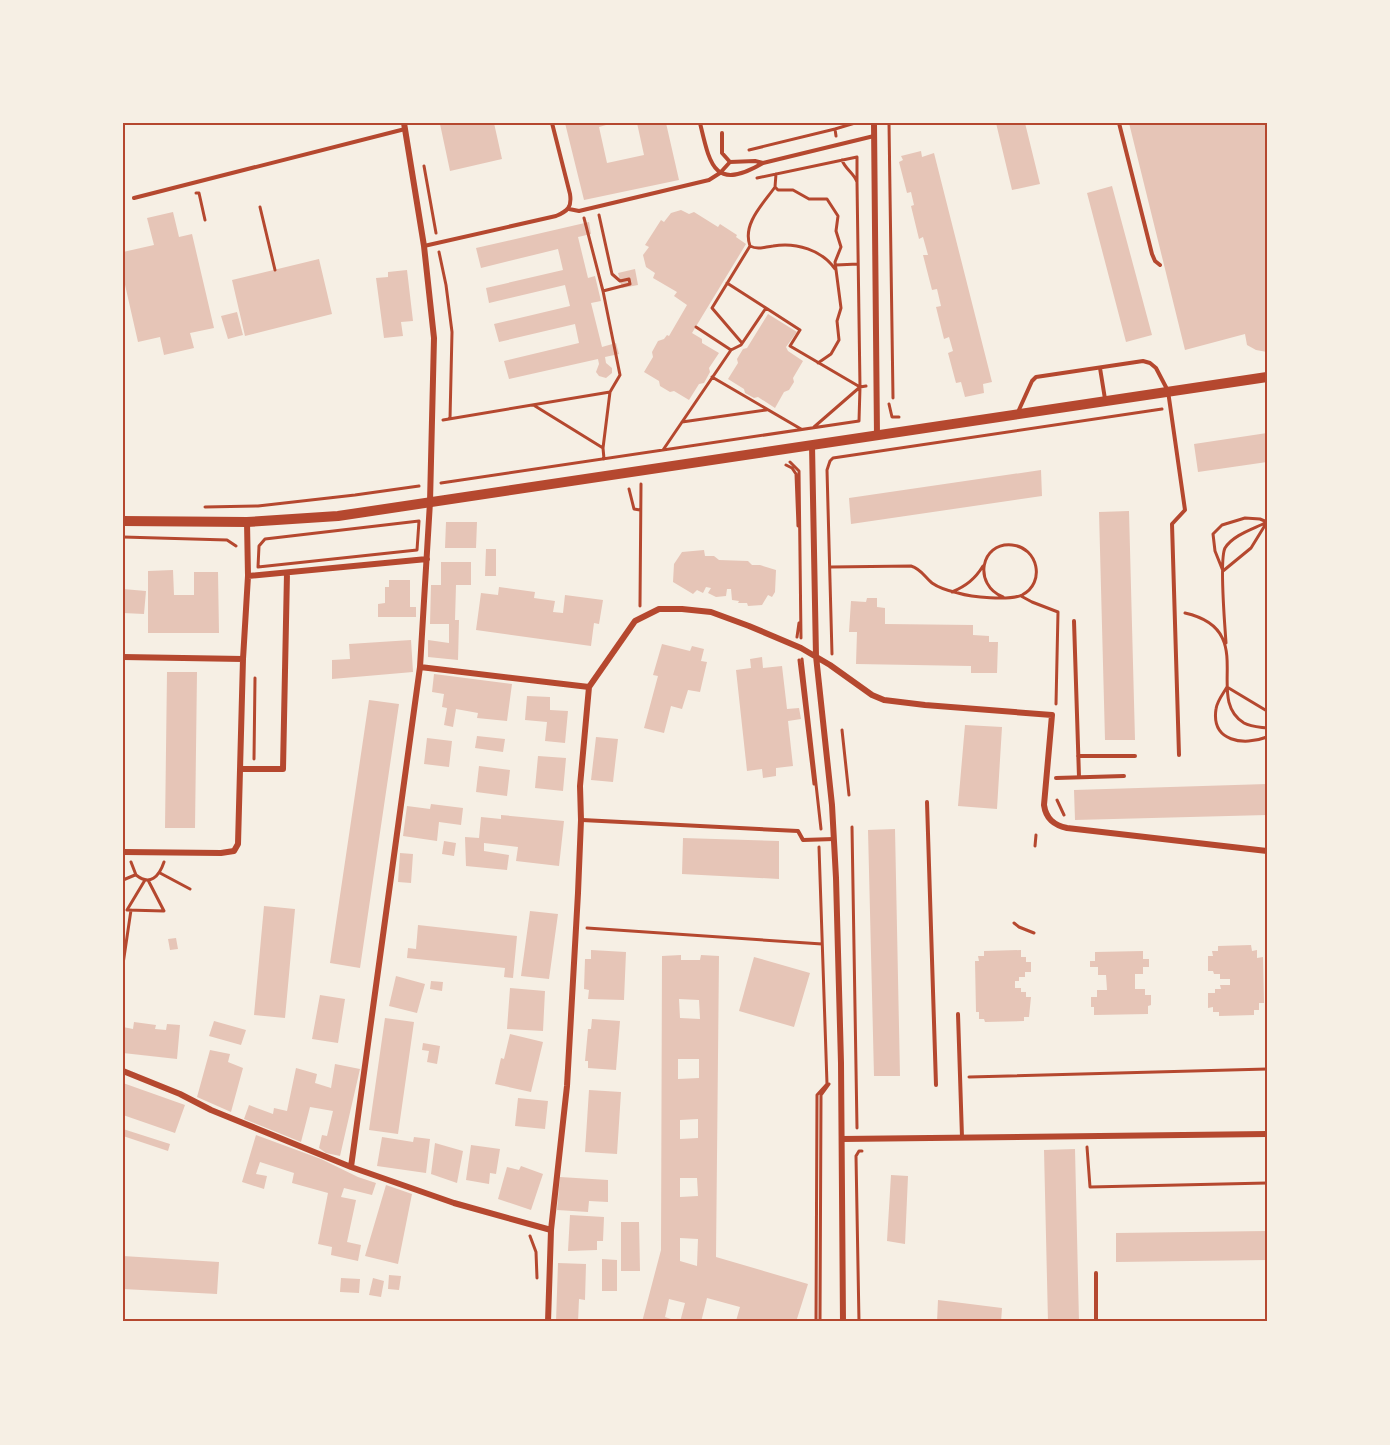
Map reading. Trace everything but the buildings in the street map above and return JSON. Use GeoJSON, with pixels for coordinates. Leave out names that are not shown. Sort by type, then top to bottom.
{"type":"FeatureCollection","features":[{"type":"Feature","properties":{"kind":"street"},"geometry":{"type":"LineString","coordinates":[[874,123],[877,436]]}},
{"type":"Feature","properties":{"kind":"street"},"geometry":{"type":"LineString","coordinates":[[351,1167],[420,667],[430,502],[435,338],[424,246],[404,126]]}},
{"type":"Feature","properties":{"kind":"street"},"geometry":{"type":"LineString","coordinates":[[123,521],[248,522],[338,516],[1267,377]]}},
{"type":"Feature","properties":{"kind":"street"},"geometry":{"type":"LineString","coordinates":[[812,445],[816,656],[834,839],[840,1019],[843,1322]]}},
{"type":"Feature","properties":{"kind":"street"},"geometry":{"type":"LineString","coordinates":[[125,852],[221,853],[237,848],[248,576],[248,522]]}},
{"type":"Feature","properties":{"kind":"street"},"geometry":{"type":"LineString","coordinates":[[248,576],[427,559]]}},
{"type":"Feature","properties":{"kind":"street"},"geometry":{"type":"LineString","coordinates":[[241,769],[283,769],[287,573]]}},
{"type":"Feature","properties":{"kind":"street"},"geometry":{"type":"LineString","coordinates":[[548,1322],[550,1230],[567,1086],[581,820],[580,786],[589,687],[632,624],[640,618],[660,609],[711,612],[749,626],[799,651],[816,656],[872,695],[884,700],[1052,715],[1044,806],[1048,819],[1055,824],[1067,828],[1267,851]]}},
{"type":"Feature","properties":{"kind":"street"},"geometry":{"type":"LineString","coordinates":[[123,657],[243,659]]}},
{"type":"Feature","properties":{"kind":"street"},"geometry":{"type":"LineString","coordinates":[[420,667],[589,687]]}},
{"type":"Feature","properties":{"kind":"street"},"geometry":{"type":"LineString","coordinates":[[123,1071],[351,1167],[454,1203],[550,1230]]}},
{"type":"Feature","properties":{"kind":"street"},"geometry":{"type":"LineString","coordinates":[[842,1139],[1267,1134]]}},
{"type":"Feature","properties":{"kind":"lane"},"geometry":{"type":"LineString","coordinates":[[552,123],[570,194],[569,209]]}},
{"type":"Feature","properties":{"kind":"lane"},"geometry":{"type":"LineString","coordinates":[[700,123],[707,155],[715,169],[720,173],[733,176],[763,163],[874,136]]}},
{"type":"Feature","properties":{"kind":"lane"},"geometry":{"type":"LineString","coordinates":[[1119,123],[1152,254],[1160,265]]}},
{"type":"Feature","properties":{"kind":"lane"},"geometry":{"type":"LineString","coordinates":[[134,198],[404,126]]}},
{"type":"Feature","properties":{"kind":"lane"},"geometry":{"type":"LineString","coordinates":[[722,133],[722,153],[730,162]]}},
{"type":"Feature","properties":{"kind":"lane"},"geometry":{"type":"LineString","coordinates":[[424,246],[556,216],[569,209],[579,211],[709,180],[720,173],[730,162],[763,163]]}},
{"type":"Feature","properties":{"kind":"lane"},"geometry":{"type":"LineString","coordinates":[[1017,415],[1036,377],[1143,361],[1156,368],[1168,391],[1185,510],[1172,524],[1179,755]]}},
{"type":"Feature","properties":{"kind":"lane"},"geometry":{"type":"LineString","coordinates":[[1100,368],[1105,401]]}},
{"type":"Feature","properties":{"kind":"lane"},"geometry":{"type":"LineString","coordinates":[[1074,621],[1079,777]]}},
{"type":"Feature","properties":{"kind":"lane"},"geometry":{"type":"LineString","coordinates":[[1078,756],[1136,756]]}},
{"type":"Feature","properties":{"kind":"lane"},"geometry":{"type":"LineString","coordinates":[[1056,778],[1124,776]]}},
{"type":"Feature","properties":{"kind":"lane"},"geometry":{"type":"LineString","coordinates":[[927,802],[936,1085]]}},
{"type":"Feature","properties":{"kind":"lane"},"geometry":{"type":"LineString","coordinates":[[581,820],[798,831],[803,840],[834,839]]}},
{"type":"Feature","properties":{"kind":"lane"},"geometry":{"type":"LineString","coordinates":[[958,1014],[962,1138]]}},
{"type":"Feature","properties":{"kind":"lane"},"geometry":{"type":"LineString","coordinates":[[1096,1273],[1096,1322]]}},
{"type":"Feature","properties":{"kind":"path"},"geometry":{"type":"LineString","coordinates":[[748,150],[855,123]]}},
{"type":"Feature","properties":{"kind":"path"},"geometry":{"type":"LineString","coordinates":[[889,123],[893,398]]}},
{"type":"Feature","properties":{"kind":"path"},"geometry":{"type":"LineString","coordinates":[[446,483],[859,421],[857,182],[855,176],[844,165],[835,129]]}},
{"type":"Feature","properties":{"kind":"path"},"geometry":{"type":"LineString","coordinates":[[422,156],[446,285],[452,332],[450,419]]}},
{"type":"Feature","properties":{"kind":"path"},"geometry":{"type":"LineString","coordinates":[[776,174],[775,187],[748,228],[750,246],[758,250],[780,245],[808,249],[827,259],[836,268]]}},
{"type":"Feature","properties":{"kind":"path"},"geometry":{"type":"LineString","coordinates":[[775,187],[778,190],[793,190],[809,199],[829,200],[838,216],[836,231],[841,247],[837,255],[836,268],[841,308],[837,321],[839,339],[831,354],[818,363]]}},
{"type":"Feature","properties":{"kind":"path"},"geometry":{"type":"LineString","coordinates":[[199,192],[205,220]]}},
{"type":"Feature","properties":{"kind":"path"},"geometry":{"type":"LineString","coordinates":[[260,207],[275,270]]}},
{"type":"Feature","properties":{"kind":"path"},"geometry":{"type":"LineString","coordinates":[[598,216],[612,274],[620,281],[629,279],[630,284],[603,291]]}},
{"type":"Feature","properties":{"kind":"path"},"geometry":{"type":"LineString","coordinates":[[585,223],[603,291],[620,375],[610,392],[603,448],[604,459]]}},
{"type":"Feature","properties":{"kind":"path"},"geometry":{"type":"LineString","coordinates":[[742,343],[712,308],[750,246]]}},
{"type":"Feature","properties":{"kind":"path"},"geometry":{"type":"LineString","coordinates":[[836,268],[858,264]]}},
{"type":"Feature","properties":{"kind":"path"},"geometry":{"type":"LineString","coordinates":[[727,283],[800,330],[790,346],[860,387],[889,384],[892,417],[909,416]]}},
{"type":"Feature","properties":{"kind":"path"},"geometry":{"type":"LineString","coordinates":[[663,450],[730,350],[742,343],[766,308]]}},
{"type":"Feature","properties":{"kind":"path"},"geometry":{"type":"LineString","coordinates":[[696,327],[730,350]]}},
{"type":"Feature","properties":{"kind":"path"},"geometry":{"type":"LineString","coordinates":[[712,377],[802,430]]}},
{"type":"Feature","properties":{"kind":"path"},"geometry":{"type":"LineString","coordinates":[[812,429],[860,387]]}},
{"type":"Feature","properties":{"kind":"path"},"geometry":{"type":"LineString","coordinates":[[432,422],[610,392]]}},
{"type":"Feature","properties":{"kind":"path"},"geometry":{"type":"LineString","coordinates":[[533,405],[603,448]]}},
{"type":"Feature","properties":{"kind":"path"},"geometry":{"type":"LineString","coordinates":[[832,658],[826,470],[833,458],[1165,409]]}},
{"type":"Feature","properties":{"kind":"path"},"geometry":{"type":"LineString","coordinates":[[682,422],[768,410]]}},
{"type":"Feature","properties":{"kind":"path"},"geometry":{"type":"LineString","coordinates":[[736,439],[738,456]]}},
{"type":"Feature","properties":{"kind":"path"},"geometry":{"type":"LineString","coordinates":[[793,639],[797,637],[799,633],[799,622],[796,484],[795,471],[785,463],[791,462],[799,471],[799,651],[820,840],[830,1085],[821,1095],[818,1322]]}},
{"type":"Feature","properties":{"kind":"path"},"geometry":{"type":"LineString","coordinates":[[640,603],[641,470]]}},
{"type":"Feature","properties":{"kind":"path"},"geometry":{"type":"LineString","coordinates":[[201,507],[258,506],[414,487]]}},
{"type":"Feature","properties":{"kind":"path"},"geometry":{"type":"LineString","coordinates":[[629,489],[634,509],[640,510]]}},
{"type":"Feature","properties":{"kind":"path"},"geometry":{"type":"LineString","coordinates":[[1223,571],[1212,541],[1216,529],[1229,521],[1245,518],[1267,522]]}},
{"type":"Feature","properties":{"kind":"path"},"geometry":{"type":"LineString","coordinates":[[258,558],[260,543],[265,539],[419,521]]}},
{"type":"Feature","properties":{"kind":"path"},"geometry":{"type":"LineString","coordinates":[[1267,522],[1229,544],[1223,555],[1228,704],[1244,723],[1267,728]]}},
{"type":"Feature","properties":{"kind":"path"},"geometry":{"type":"LineString","coordinates":[[1223,571],[1251,548],[1267,522]]}},
{"type":"Feature","properties":{"kind":"path"},"geometry":{"type":"LineString","coordinates":[[123,537],[227,540],[234,543],[236,547]]}},
{"type":"Feature","properties":{"kind":"path"},"geometry":{"type":"LineString","coordinates":[[952,592],[966,585],[978,574],[994,550],[1011,544],[1027,551],[1033,558],[1036,575],[1028,591],[1021,596]]}},
{"type":"Feature","properties":{"kind":"path"},"geometry":{"type":"LineString","coordinates":[[984,565],[985,581],[996,594],[1003,597]]}},
{"type":"Feature","properties":{"kind":"path"},"geometry":{"type":"LineString","coordinates":[[814,567],[911,566],[918,568],[936,586],[952,592],[975,596],[1021,596],[1058,612],[1056,705],[1058,705]]}},
{"type":"Feature","properties":{"kind":"path"},"geometry":{"type":"LineString","coordinates":[[1174,611],[1199,617],[1222,638],[1226,645]]}},
{"type":"Feature","properties":{"kind":"path"},"geometry":{"type":"LineString","coordinates":[[255,668],[254,761],[259,761]]}},
{"type":"Feature","properties":{"kind":"path"},"geometry":{"type":"LineString","coordinates":[[1227,687],[1267,711]]}},
{"type":"Feature","properties":{"kind":"path"},"geometry":{"type":"LineString","coordinates":[[1227,687],[1216,708],[1219,727],[1224,735],[1233,741],[1242,742],[1267,737]]}},
{"type":"Feature","properties":{"kind":"path"},"geometry":{"type":"LineString","coordinates":[[842,730],[849,795]]}},
{"type":"Feature","properties":{"kind":"path"},"geometry":{"type":"LineString","coordinates":[[1056,778],[1057,802],[1067,819]]}},
{"type":"Feature","properties":{"kind":"path"},"geometry":{"type":"LineString","coordinates":[[852,827],[856,1128],[866,1128]]}},
{"type":"Feature","properties":{"kind":"path"},"geometry":{"type":"LineString","coordinates":[[1035,846],[1036,835]]}},
{"type":"Feature","properties":{"kind":"path"},"geometry":{"type":"LineString","coordinates":[[818,1322],[817,1095],[826,1084],[820,840]]}},
{"type":"Feature","properties":{"kind":"path"},"geometry":{"type":"LineString","coordinates":[[125,852],[136,875],[146,880],[164,911],[130,910]]}},
{"type":"Feature","properties":{"kind":"path"},"geometry":{"type":"LineString","coordinates":[[123,964],[130,910],[127,910],[146,880],[156,878],[160,873],[168,853]]}},
{"type":"Feature","properties":{"kind":"path"},"geometry":{"type":"LineString","coordinates":[[160,873],[190,889]]}},
{"type":"Feature","properties":{"kind":"path"},"geometry":{"type":"LineString","coordinates":[[123,880],[136,875]]}},
{"type":"Feature","properties":{"kind":"path"},"geometry":{"type":"LineString","coordinates":[[1014,923],[1034,933]]}},
{"type":"Feature","properties":{"kind":"path"},"geometry":{"type":"LineString","coordinates":[[576,927],[822,944]]}},
{"type":"Feature","properties":{"kind":"path"},"geometry":{"type":"LineString","coordinates":[[960,1077],[1267,1069]]}},
{"type":"Feature","properties":{"kind":"path"},"geometry":{"type":"LineString","coordinates":[[1077,1147],[1088,1147],[1090,1186],[1267,1183]]}},
{"type":"Feature","properties":{"kind":"path"},"geometry":{"type":"LineString","coordinates":[[859,1322],[856,1156],[859,1151],[871,1150]]}}]}
